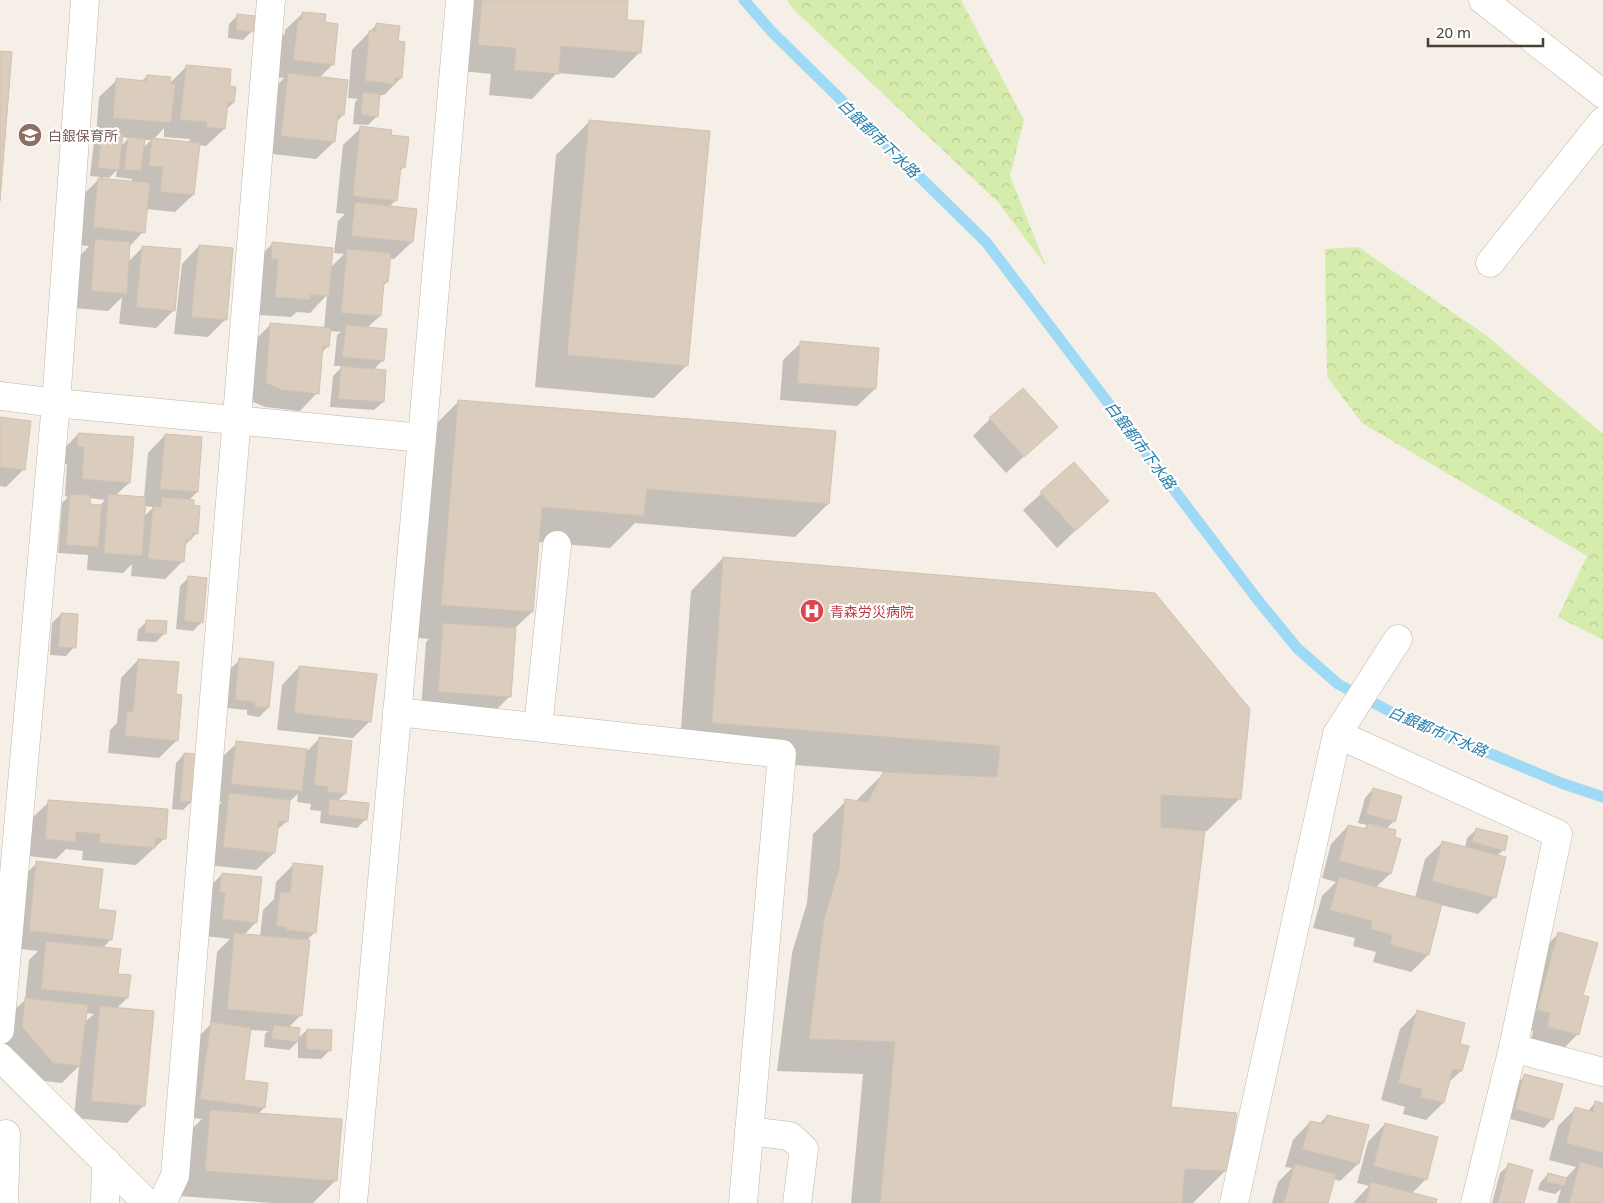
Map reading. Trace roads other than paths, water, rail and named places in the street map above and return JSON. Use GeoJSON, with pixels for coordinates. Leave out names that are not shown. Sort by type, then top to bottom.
{"type":"FeatureCollection","features":[{"type":"Feature","properties":{"kind":"street"},"geometry":{"type":"LineString","coordinates":[[0,1030],[56,403],[85,0]]}},
{"type":"Feature","properties":{"kind":"street"},"geometry":{"type":"LineString","coordinates":[[162,1203],[175,1176],[271,0]]}},
{"type":"Feature","properties":{"kind":"street"},"geometry":{"type":"LineString","coordinates":[[353,1203],[460,0]]}},
{"type":"Feature","properties":{"kind":"street"},"geometry":{"type":"LineString","coordinates":[[1482,0],[1603,94]]}},
{"type":"Feature","properties":{"kind":"street"},"geometry":{"type":"LineString","coordinates":[[1490,264],[1603,121]]}},
{"type":"Feature","properties":{"kind":"street"},"geometry":{"type":"LineString","coordinates":[[0,396],[422,438]]}},
{"type":"Feature","properties":{"kind":"street"},"geometry":{"type":"LineString","coordinates":[[538,727],[557,545]]}},
{"type":"Feature","properties":{"kind":"street"},"geometry":{"type":"LineString","coordinates":[[1234,1203],[1337,734],[1398,639]]}},
{"type":"Feature","properties":{"kind":"street"},"geometry":{"type":"LineString","coordinates":[[397,712],[782,754],[743,1203]]}},
{"type":"Feature","properties":{"kind":"street"},"geometry":{"type":"LineString","coordinates":[[1337,734],[1558,834],[1513,1048],[1475,1203]]}},
{"type":"Feature","properties":{"kind":"street"},"geometry":{"type":"LineString","coordinates":[[1513,1048],[1603,1072]]}},
{"type":"Feature","properties":{"kind":"street"},"geometry":{"type":"LineString","coordinates":[[0,1057],[147,1203]]}},
{"type":"Feature","properties":{"kind":"street"},"geometry":{"type":"LineString","coordinates":[[749,1131],[790,1136],[804,1149],[797,1203]]}},
{"type":"Feature","properties":{"kind":"street"},"geometry":{"type":"LineString","coordinates":[[4,1203],[6,1134]]}},
{"type":"Feature","properties":{"kind":"street"},"geometry":{"type":"LineString","coordinates":[[105,1203],[106,1162]]}},
{"type":"Feature","properties":{"kind":"waterway","name":"白銀都市下水路"},"geometry":{"type":"LineString","coordinates":[[744,0],[772,32],[986,242],[1257,599],[1297,648],[1338,684],[1391,712],[1561,783],[1603,797]]}},
{"type":"Feature","properties":{"kind":"place","name":"白銀保育所"},"geometry":{"type":"Point","coordinates":[30,135]}},
{"type":"Feature","properties":{"kind":"place","name":"青森労災病院"},"geometry":{"type":"Point","coordinates":[812,611]}}]}
